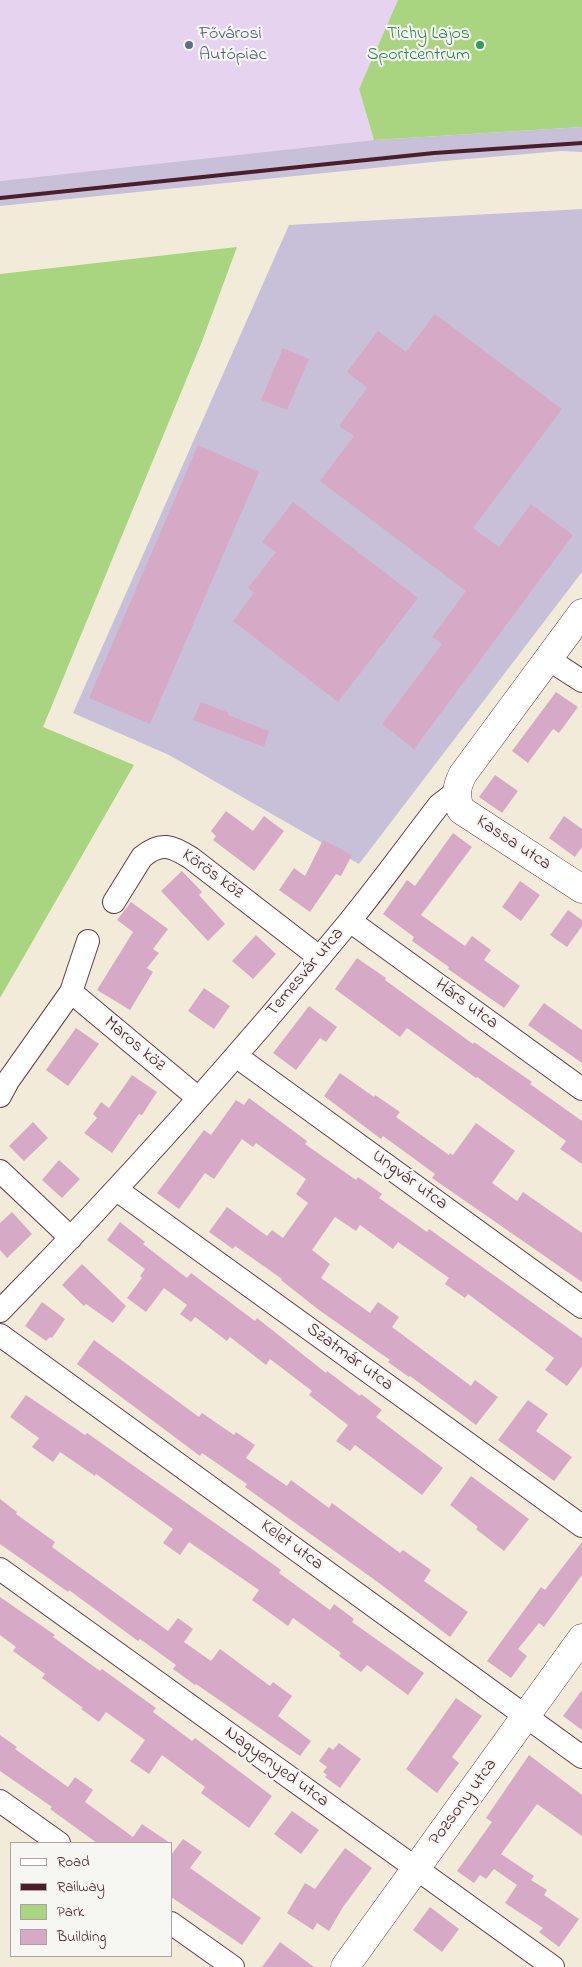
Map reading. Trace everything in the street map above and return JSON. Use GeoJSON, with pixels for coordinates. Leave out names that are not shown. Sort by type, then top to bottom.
{"type":"FeatureCollection","features":[{"type":"Feature","properties":{"kind":"street","name":"Temesvár utca"},"geometry":{"type":"LineString","coordinates":[[0,1311],[117,1190],[236,1056],[350,921],[439,805],[456,792],[463,774],[582,613]]}},
{"type":"Feature","properties":{"kind":"street"},"geometry":{"type":"LineString","coordinates":[[548,659],[582,681]]}},
{"type":"Feature","properties":{"kind":"street","name":"Kassa utca"},"geometry":{"type":"LineString","coordinates":[[456,792],[457,803],[461,810],[582,889]]}},
{"type":"Feature","properties":{"kind":"street","name":"Körös köz"},"geometry":{"type":"LineString","coordinates":[[114,902],[142,858],[149,852],[162,847],[176,848],[319,957]]}},
{"type":"Feature","properties":{"kind":"street","name":"Hárs utca"},"geometry":{"type":"LineString","coordinates":[[350,921],[582,1089]]}},
{"type":"Feature","properties":{"kind":"street"},"geometry":{"type":"LineString","coordinates":[[0,1096],[8,1081],[71,992],[88,942]]}},
{"type":"Feature","properties":{"kind":"street","name":"Maros köz"},"geometry":{"type":"LineString","coordinates":[[71,992],[198,1098]]}},
{"type":"Feature","properties":{"kind":"street","name":"Ungvár utca"},"geometry":{"type":"LineString","coordinates":[[236,1056],[582,1307]]}},
{"type":"Feature","properties":{"kind":"street"},"geometry":{"type":"LineString","coordinates":[[0,1171],[71,1238]]}},
{"type":"Feature","properties":{"kind":"street","name":"Szatmár utca"},"geometry":{"type":"LineString","coordinates":[[117,1190],[582,1526]]}},
{"type":"Feature","properties":{"kind":"street","name":"Kelet utca"},"geometry":{"type":"LineString","coordinates":[[0,1335],[582,1757]]}},
{"type":"Feature","properties":{"kind":"street","name":"Nagyenyed utca"},"geometry":{"type":"LineString","coordinates":[[0,1569],[553,1967]]}},
{"type":"Feature","properties":{"kind":"street","name":"Pozsony utca"},"geometry":{"type":"LineString","coordinates":[[345,1967],[582,1638]]}},
{"type":"Feature","properties":{"kind":"street"},"geometry":{"type":"LineString","coordinates":[[0,1801],[58,1842]]}},
{"type":"Feature","properties":{"kind":"street"},"geometry":{"type":"LineString","coordinates":[[172,1924],[233,1967]]}},
{"type":"Feature","properties":{"kind":"shaded area","name":"Fővárosi Autópiac"},"geometry":{"type":"Polygon","coordinates":[[[0,0],[398,0],[359,89],[374,140],[0,181],[0,0]]]}},
{"type":"Feature","properties":{"kind":"shaded area"},"geometry":{"type":"Polygon","coordinates":[[[582,127],[582,152],[561,151],[433,162],[0,206],[0,181],[374,140],[582,127]]]}},
{"type":"Feature","properties":{"kind":"shaded area"},"geometry":{"type":"Polygon","coordinates":[[[582,209],[582,572],[359,864],[169,755],[73,713],[289,225],[582,209]]]}},
{"type":"Feature","properties":{"kind":"green space","name":"Tichy Lajos Sportcentrum"},"geometry":{"type":"Polygon","coordinates":[[[398,0],[582,0],[582,127],[374,140],[359,89],[398,0]]]}},
{"type":"Feature","properties":{"kind":"green space"},"geometry":{"type":"Polygon","coordinates":[[[237,247],[201,344],[43,727],[134,765],[0,998],[0,274],[237,247]]]}},
{"type":"Feature","properties":{"kind":"building"},"geometry":{"type":"Polygon","coordinates":[[[435,314],[562,409],[473,528],[499,547],[531,504],[573,535],[414,749],[382,724],[442,644],[432,637],[466,591],[320,481],[354,436],[339,426],[367,388],[347,372],[378,331],[406,352],[435,314]]]}},
{"type":"Feature","properties":{"kind":"building"},"geometry":{"type":"Polygon","coordinates":[[[283,348],[309,359],[287,410],[261,400],[283,348]]]}},
{"type":"Feature","properties":{"kind":"building"},"geometry":{"type":"Polygon","coordinates":[[[198,445],[259,472],[150,724],[89,698],[198,445]]]}},
{"type":"Feature","properties":{"kind":"building"},"geometry":{"type":"Polygon","coordinates":[[[293,502],[418,598],[338,702],[233,621],[254,593],[248,588],[276,552],[262,542],[293,502]]]}},
{"type":"Feature","properties":{"kind":"building"},"geometry":{"type":"Polygon","coordinates":[[[556,692],[578,707],[559,733],[553,729],[528,763],[512,751],[556,692]]]}},
{"type":"Feature","properties":{"kind":"building"},"geometry":{"type":"Polygon","coordinates":[[[201,702],[269,731],[264,747],[193,720],[201,702]]]}},
{"type":"Feature","properties":{"kind":"building"},"geometry":{"type":"Polygon","coordinates":[[[495,775],[518,791],[502,813],[479,797],[495,775]]]}},
{"type":"Feature","properties":{"kind":"building"},"geometry":{"type":"Polygon","coordinates":[[[226,811],[253,831],[264,816],[284,831],[254,871],[213,840],[216,836],[211,831],[226,811]]]}},
{"type":"Feature","properties":{"kind":"building"},"geometry":{"type":"Polygon","coordinates":[[[564,816],[582,829],[582,847],[575,857],[549,838],[564,816]]]}},
{"type":"Feature","properties":{"kind":"building"},"geometry":{"type":"Polygon","coordinates":[[[453,833],[472,847],[421,915],[465,946],[472,936],[491,950],[484,960],[520,986],[504,1008],[448,969],[449,967],[412,941],[414,937],[383,914],[407,880],[415,886],[453,833]]]}},
{"type":"Feature","properties":{"kind":"building"},"geometry":{"type":"Polygon","coordinates":[[[323,840],[352,855],[341,876],[336,874],[310,912],[279,890],[294,868],[305,876],[323,840]]]}},
{"type":"Feature","properties":{"kind":"building"},"geometry":{"type":"Polygon","coordinates":[[[182,871],[202,892],[199,895],[225,924],[208,941],[161,891],[182,871]]]}},
{"type":"Feature","properties":{"kind":"building"},"geometry":{"type":"Polygon","coordinates":[[[520,881],[540,895],[521,921],[502,907],[520,881]]]}},
{"type":"Feature","properties":{"kind":"building"},"geometry":{"type":"Polygon","coordinates":[[[131,902],[168,929],[153,949],[159,953],[147,968],[153,972],[130,1010],[97,990],[133,932],[117,920],[131,902]]]}},
{"type":"Feature","properties":{"kind":"building"},"geometry":{"type":"Polygon","coordinates":[[[568,910],[582,920],[582,926],[567,947],[550,935],[568,910]]]}},
{"type":"Feature","properties":{"kind":"building"},"geometry":{"type":"Polygon","coordinates":[[[256,935],[276,954],[253,979],[232,961],[256,935]]]}},
{"type":"Feature","properties":{"kind":"building"},"geometry":{"type":"Polygon","coordinates":[[[357,958],[473,1044],[474,1042],[532,1082],[530,1084],[582,1121],[582,1164],[560,1149],[566,1141],[477,1077],[407,1028],[400,1037],[335,989],[357,958]]]}},
{"type":"Feature","properties":{"kind":"building"},"geometry":{"type":"Polygon","coordinates":[[[204,988],[230,1006],[214,1029],[188,1011],[204,988]]]}},
{"type":"Feature","properties":{"kind":"building"},"geometry":{"type":"Polygon","coordinates":[[[544,1003],[582,1030],[582,1063],[528,1025],[544,1003]]]}},
{"type":"Feature","properties":{"kind":"building"},"geometry":{"type":"Polygon","coordinates":[[[309,1006],[337,1027],[326,1042],[320,1038],[296,1070],[273,1053],[309,1006]]]}},
{"type":"Feature","properties":{"kind":"building"},"geometry":{"type":"Polygon","coordinates":[[[76,1028],[99,1044],[68,1086],[46,1070],[76,1028]]]}},
{"type":"Feature","properties":{"kind":"building"},"geometry":{"type":"Polygon","coordinates":[[[340,1073],[374,1097],[375,1095],[400,1112],[396,1117],[449,1155],[450,1153],[453,1155],[476,1123],[515,1151],[492,1183],[517,1201],[523,1192],[582,1233],[582,1282],[432,1178],[435,1174],[383,1136],[381,1139],[324,1096],[340,1073]]]}},
{"type":"Feature","properties":{"kind":"building"},"geometry":{"type":"Polygon","coordinates":[[[132,1075],[157,1092],[142,1115],[139,1114],[112,1153],[84,1133],[97,1118],[93,1114],[101,1102],[109,1108],[132,1075]]]}},
{"type":"Feature","properties":{"kind":"building"},"geometry":{"type":"Polygon","coordinates":[[[249,1098],[307,1141],[305,1144],[356,1180],[358,1177],[382,1194],[379,1198],[427,1232],[429,1229],[582,1338],[582,1366],[567,1386],[545,1370],[554,1358],[468,1294],[465,1298],[445,1284],[449,1278],[398,1242],[393,1249],[360,1225],[356,1231],[335,1217],[312,1250],[330,1264],[321,1278],[370,1313],[378,1302],[399,1317],[392,1327],[471,1386],[475,1380],[498,1397],[476,1425],[388,1362],[390,1360],[319,1310],[282,1279],[235,1246],[233,1249],[209,1232],[227,1207],[267,1236],[272,1230],[283,1238],[308,1203],[296,1194],[306,1179],[256,1143],[253,1147],[242,1139],[214,1179],[205,1173],[179,1209],[157,1193],[204,1130],[211,1135],[236,1100],[244,1105],[249,1098]]]}},
{"type":"Feature","properties":{"kind":"building"},"geometry":{"type":"Polygon","coordinates":[[[33,1122],[48,1138],[24,1161],[9,1146],[33,1122]]]}},
{"type":"Feature","properties":{"kind":"building"},"geometry":{"type":"Polygon","coordinates":[[[59,1160],[80,1179],[62,1198],[42,1180],[59,1160]]]}},
{"type":"Feature","properties":{"kind":"building"},"geometry":{"type":"Polygon","coordinates":[[[12,1212],[32,1234],[7,1258],[0,1250],[0,1223],[12,1212]]]}},
{"type":"Feature","properties":{"kind":"building"},"geometry":{"type":"Polygon","coordinates":[[[120,1222],[145,1242],[143,1244],[187,1278],[191,1273],[255,1321],[257,1318],[326,1373],[327,1371],[382,1410],[376,1417],[443,1468],[422,1495],[355,1445],[350,1451],[336,1441],[348,1425],[309,1395],[312,1391],[270,1359],[266,1365],[230,1337],[227,1341],[195,1317],[191,1322],[180,1314],[187,1305],[164,1288],[146,1312],[127,1298],[142,1278],[140,1276],[145,1269],[107,1240],[120,1222]]]}},
{"type":"Feature","properties":{"kind":"building"},"geometry":{"type":"Polygon","coordinates":[[[82,1264],[126,1306],[113,1323],[86,1304],[84,1306],[62,1285],[82,1264]]]}},
{"type":"Feature","properties":{"kind":"building"},"geometry":{"type":"Polygon","coordinates":[[[42,1302],[65,1319],[52,1338],[50,1337],[46,1341],[25,1326],[42,1302]]]}},
{"type":"Feature","properties":{"kind":"building"},"geometry":{"type":"Polygon","coordinates":[[[94,1340],[199,1417],[202,1413],[234,1435],[236,1432],[255,1445],[246,1458],[287,1486],[291,1480],[329,1508],[332,1503],[400,1553],[403,1550],[431,1570],[424,1581],[468,1612],[450,1637],[379,1583],[245,1487],[247,1484],[202,1453],[200,1456],[77,1364],[94,1340]]]}},
{"type":"Feature","properties":{"kind":"building"},"geometry":{"type":"Polygon","coordinates":[[[26,1395],[85,1435],[87,1433],[249,1547],[281,1570],[279,1573],[330,1610],[334,1604],[354,1619],[352,1622],[424,1673],[408,1695],[367,1665],[361,1672],[339,1656],[341,1653],[293,1618],[288,1626],[252,1600],[259,1590],[189,1542],[180,1555],[163,1543],[173,1529],[96,1474],[95,1476],[60,1452],[53,1462],[32,1447],[39,1438],[10,1417],[26,1395]]]}},
{"type":"Feature","properties":{"kind":"building"},"geometry":{"type":"Polygon","coordinates":[[[528,1400],[548,1414],[536,1431],[572,1457],[554,1481],[498,1440],[528,1400]]]}},
{"type":"Feature","properties":{"kind":"building"},"geometry":{"type":"Polygon","coordinates":[[[471,1476],[529,1519],[504,1551],[450,1505],[471,1476]]]}},
{"type":"Feature","properties":{"kind":"building"},"geometry":{"type":"Polygon","coordinates":[[[0,1499],[17,1512],[16,1514],[55,1542],[52,1547],[168,1631],[178,1618],[193,1629],[184,1642],[211,1661],[220,1649],[270,1686],[273,1682],[292,1696],[278,1716],[311,1741],[300,1756],[173,1669],[176,1665],[140,1639],[138,1641],[69,1590],[68,1592],[0,1544],[0,1499]]]}},
{"type":"Feature","properties":{"kind":"building"},"geometry":{"type":"Polygon","coordinates":[[[582,1542],[582,1575],[544,1627],[539,1623],[518,1649],[527,1656],[511,1678],[487,1661],[541,1587],[545,1590],[582,1542]]]}},
{"type":"Feature","properties":{"kind":"building"},"geometry":{"type":"Polygon","coordinates":[[[0,1597],[55,1635],[53,1637],[100,1671],[102,1669],[156,1708],[153,1712],[192,1741],[195,1738],[272,1796],[249,1828],[201,1793],[205,1787],[162,1755],[149,1774],[130,1761],[145,1740],[106,1712],[99,1722],[42,1678],[45,1674],[13,1651],[16,1647],[0,1635],[0,1597]]]}},
{"type":"Feature","properties":{"kind":"building"},"geometry":{"type":"Polygon","coordinates":[[[582,1690],[582,1730],[563,1716],[582,1690]]]}},
{"type":"Feature","properties":{"kind":"building"},"geometry":{"type":"Polygon","coordinates":[[[456,1698],[482,1716],[452,1757],[459,1763],[437,1793],[406,1769],[456,1698]]]}},
{"type":"Feature","properties":{"kind":"building"},"geometry":{"type":"Polygon","coordinates":[[[0,1735],[17,1747],[15,1749],[68,1787],[75,1777],[93,1790],[85,1802],[133,1837],[142,1824],[169,1842],[96,1842],[50,1809],[52,1807],[0,1771],[0,1735]]]}},
{"type":"Feature","properties":{"kind":"building"},"geometry":{"type":"Polygon","coordinates":[[[339,1743],[361,1759],[340,1788],[325,1777],[327,1775],[323,1772],[327,1767],[319,1761],[329,1747],[333,1750],[339,1743]]]}},
{"type":"Feature","properties":{"kind":"building"},"geometry":{"type":"Polygon","coordinates":[[[529,1755],[582,1795],[582,1836],[537,1804],[501,1854],[534,1876],[531,1880],[547,1890],[544,1895],[579,1919],[559,1947],[539,1932],[543,1928],[505,1903],[517,1885],[494,1869],[486,1879],[480,1875],[474,1883],[457,1871],[492,1822],[486,1818],[529,1755]]]}},
{"type":"Feature","properties":{"kind":"building"},"geometry":{"type":"Polygon","coordinates":[[[292,1811],[319,1830],[301,1854],[274,1834],[292,1811]]]}},
{"type":"Feature","properties":{"kind":"building"},"geometry":{"type":"Polygon","coordinates":[[[183,1839],[202,1852],[190,1868],[261,1918],[242,1945],[172,1898],[172,1854],[183,1839]]]}},
{"type":"Feature","properties":{"kind":"building"},"geometry":{"type":"Polygon","coordinates":[[[345,1848],[372,1868],[343,1907],[329,1931],[317,1923],[313,1930],[287,1913],[305,1883],[315,1889],[345,1848]]]}},
{"type":"Feature","properties":{"kind":"building"},"geometry":{"type":"Polygon","coordinates":[[[430,1907],[459,1929],[442,1952],[413,1930],[430,1907]]]}},
{"type":"Feature","properties":{"kind":"building"},"geometry":{"type":"Polygon","coordinates":[[[280,1942],[314,1967],[262,1967],[280,1942]]]}},
{"type":"Feature","properties":{"kind":"railway"},"geometry":{"type":"LineString","coordinates":[[0,198],[434,153],[582,143]]}},
{"type":"Feature","properties":{"kind":"place","name":"Fővárosi Autópiac"},"geometry":{"type":"Point","coordinates":[189,45]}},
{"type":"Feature","properties":{"kind":"place","name":"Tichy Lajos Sportcentrum"},"geometry":{"type":"Point","coordinates":[480,45]}}]}
